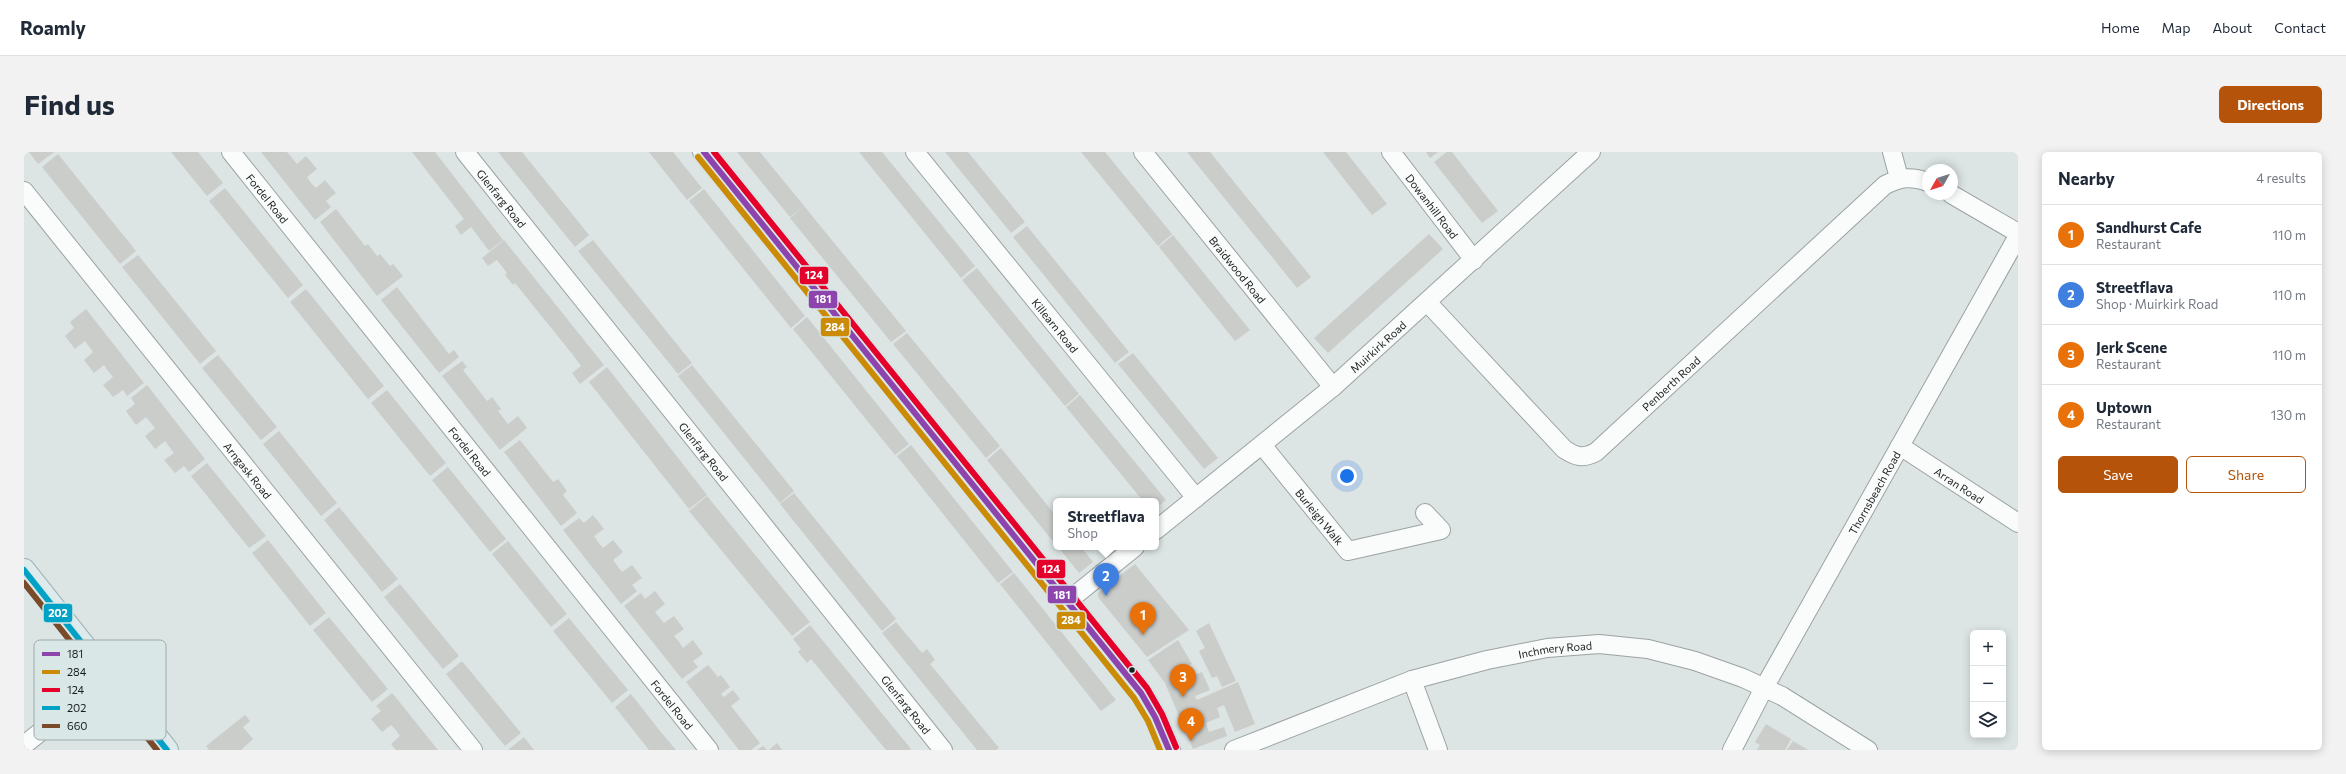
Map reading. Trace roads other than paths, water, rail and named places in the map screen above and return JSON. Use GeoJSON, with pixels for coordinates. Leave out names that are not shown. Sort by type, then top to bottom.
{"type":"FeatureCollection","features":[{"type":"Feature","properties":{"kind":"highway"},"geometry":{"type":"LineString","coordinates":[[24,570],[78,640]]}},
{"type":"Feature","properties":{"kind":"highway"},"geometry":{"type":"LineString","coordinates":[[159,740],[167,750]]}},
{"type":"Feature","properties":{"kind":"street","name":"Fordel Road"},"geometry":{"type":"LineString","coordinates":[[231,152],[709,750]]}},
{"type":"Feature","properties":{"kind":"street","name":"Glenfarg Road"},"geometry":{"type":"LineString","coordinates":[[465,152],[943,750]]}},
{"type":"Feature","properties":{"kind":"street"},"geometry":{"type":"LineString","coordinates":[[704,152],[1141,693],[1155,717],[1169,750]]}},
{"type":"Feature","properties":{"kind":"street","name":"Killearn Road"},"geometry":{"type":"LineString","coordinates":[[915,152],[1196,498]]}},
{"type":"Feature","properties":{"kind":"street","name":"Braidwood Road"},"geometry":{"type":"LineString","coordinates":[[1143,152],[1333,387]]}},
{"type":"Feature","properties":{"kind":"street","name":"Dowanhill Road"},"geometry":{"type":"LineString","coordinates":[[1391,152],[1474,260]]}},
{"type":"Feature","properties":{"kind":"street","name":"Muirkirk Road"},"geometry":{"type":"LineString","coordinates":[[1159,528],[1333,387],[1591,152]]}},
{"type":"Feature","properties":{"kind":"street"},"geometry":{"type":"LineString","coordinates":[[1892,152],[1899,178],[1914,177],[1922,180]]}},
{"type":"Feature","properties":{"kind":"street","name":"Penberth Road"},"geometry":{"type":"LineString","coordinates":[[1427,302],[1564,449],[1576,457],[1587,457],[1608,442],[1885,185],[1899,178]]}},
{"type":"Feature","properties":{"kind":"street","name":"Arngask Road"},"geometry":{"type":"LineString","coordinates":[[24,190],[473,750]]}},
{"type":"Feature","properties":{"kind":"street"},"geometry":{"type":"LineString","coordinates":[[1958,198],[2018,234]]}},
{"type":"Feature","properties":{"kind":"street","name":"Thornsbeach Road"},"geometry":{"type":"LineString","coordinates":[[1732,750],[1764,688],[2018,234]]}},
{"type":"Feature","properties":{"kind":"street","name":"Burleigh Walk"},"geometry":{"type":"LineString","coordinates":[[1262,445],[1348,551],[1441,530],[1426,513]]}},
{"type":"Feature","properties":{"kind":"street","name":"Arran Road"},"geometry":{"type":"LineString","coordinates":[[1900,446],[2018,523]]}},
{"type":"Feature","properties":{"kind":"street"},"geometry":{"type":"LineString","coordinates":[[1068,601],[1131,550]]}},
{"type":"Feature","properties":{"kind":"street","name":"Inchmery Road"},"geometry":{"type":"LineString","coordinates":[[1234,750],[1412,680],[1487,660],[1547,648],[1599,644],[1648,649],[1695,661],[1743,678],[1782,696],[1868,750]]}},
{"type":"Feature","properties":{"kind":"street"},"geometry":{"type":"LineString","coordinates":[[1412,680],[1438,750]]}},
{"type":"Feature","properties":{"kind":"street"},"geometry":{"type":"LineString","coordinates":[[24,745],[34,737]]}},
{"type":"Feature","properties":{"kind":"place","name":"Streetflava"},"geometry":{"type":"Point","coordinates":[1106,596]}},
{"type":"Feature","properties":{"kind":"place","name":"Sandhurst Cafe"},"geometry":{"type":"Point","coordinates":[1143,635]}},
{"type":"Feature","properties":{"kind":"place","name":"Jerk Scene"},"geometry":{"type":"Point","coordinates":[1183,697]}},
{"type":"Feature","properties":{"kind":"place","name":"Uptown"},"geometry":{"type":"Point","coordinates":[1191,741]}}]}
